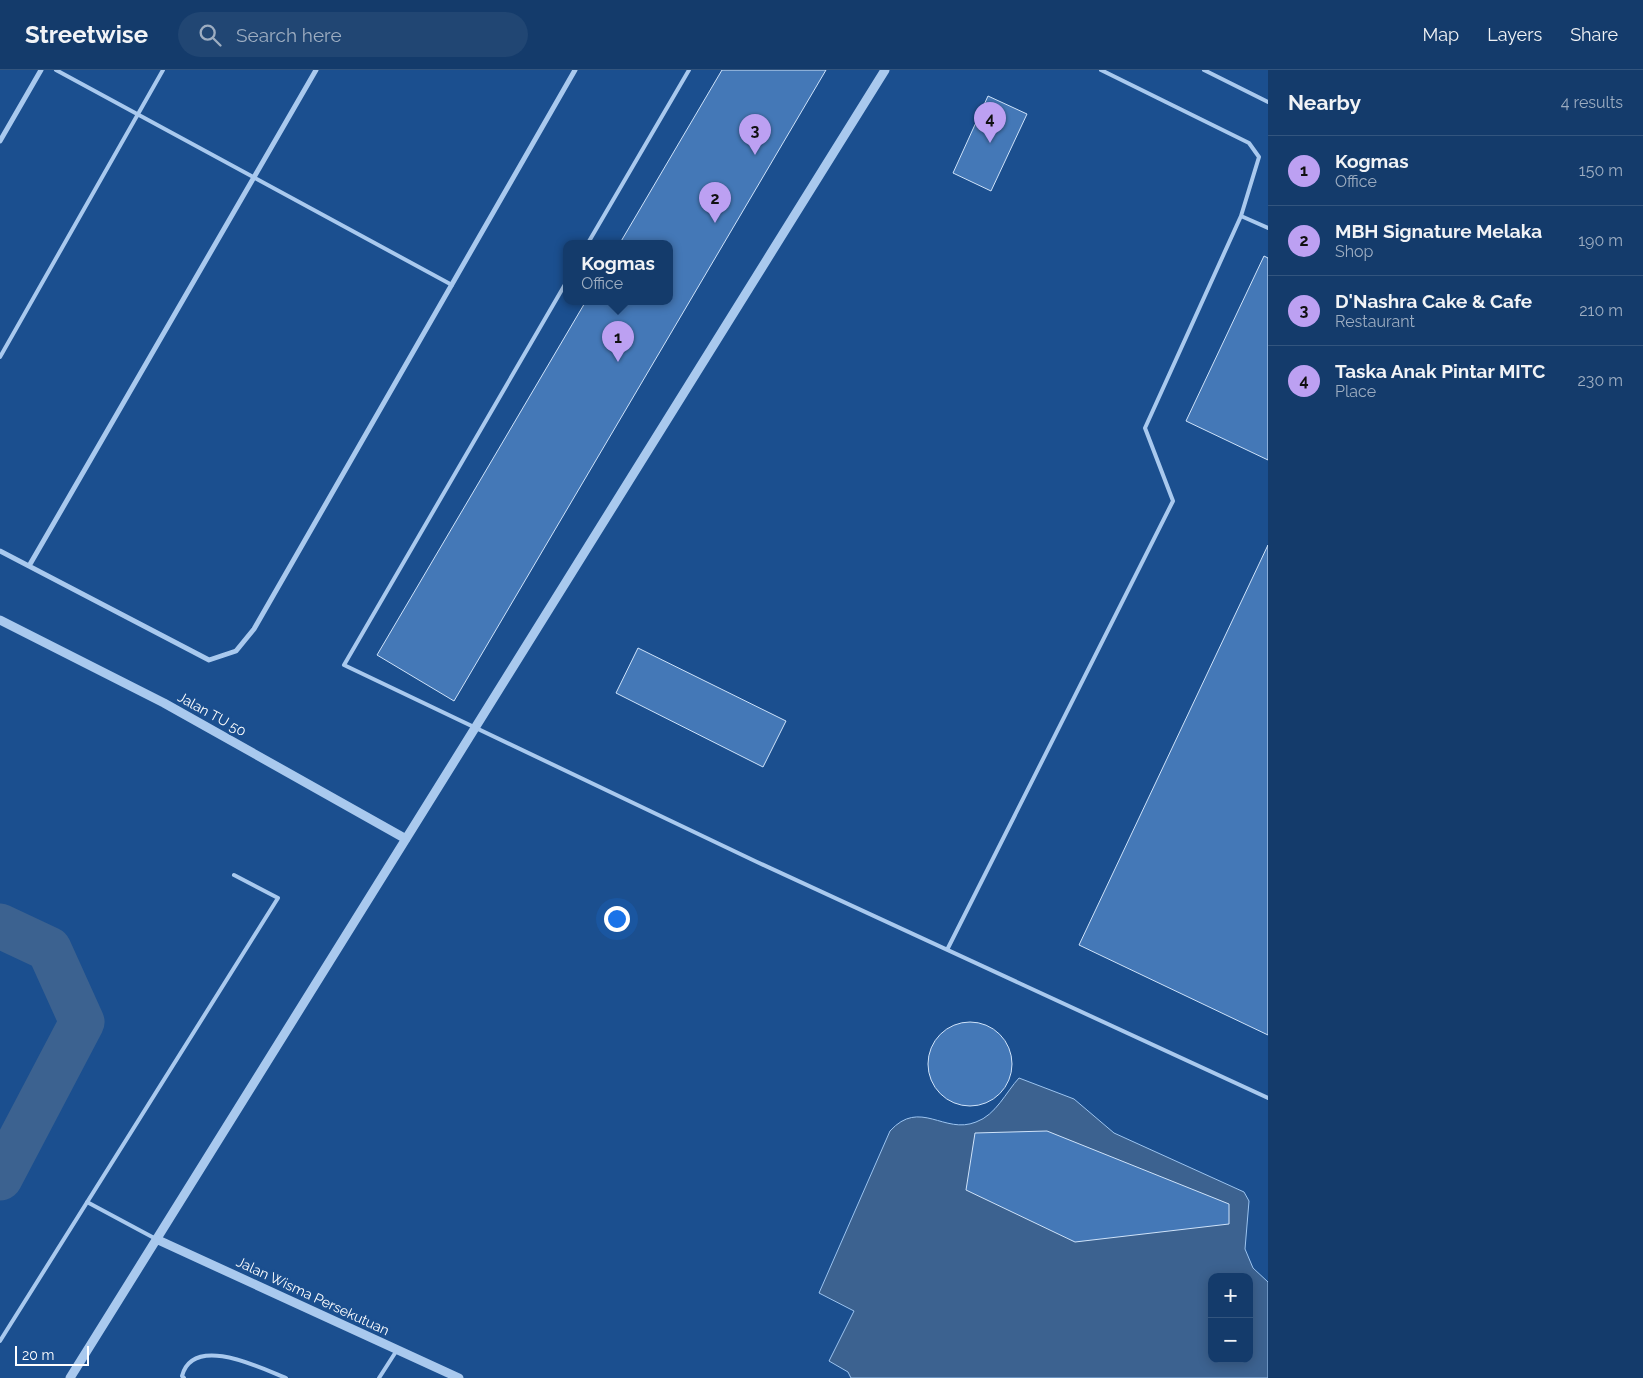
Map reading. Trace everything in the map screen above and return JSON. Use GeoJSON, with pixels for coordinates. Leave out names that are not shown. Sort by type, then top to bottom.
{"type":"FeatureCollection","features":[{"type":"Feature","properties":{"kind":"street"},"geometry":{"type":"LineString","coordinates":[[0,141],[41,70]]}},
{"type":"Feature","properties":{"kind":"street"},"geometry":{"type":"LineString","coordinates":[[29,566],[316,70]]}},
{"type":"Feature","properties":{"kind":"street"},"geometry":{"type":"LineString","coordinates":[[0,551],[209,660],[236,651],[254,629],[575,70]]}},
{"type":"Feature","properties":{"kind":"street"},"geometry":{"type":"LineString","coordinates":[[70,1378],[885,70]]}},
{"type":"Feature","properties":{"kind":"street","name":"Jalan TU 50"},"geometry":{"type":"LineString","coordinates":[[0,620],[164,703],[406,838]]}},
{"type":"Feature","properties":{"kind":"street","name":"Jalan Wisma Persekutuan"},"geometry":{"type":"LineString","coordinates":[[156,1239],[459,1378]]}},
{"type":"Feature","properties":{"kind":"lane"},"geometry":{"type":"LineString","coordinates":[[56,70],[452,285]]}},
{"type":"Feature","properties":{"kind":"lane"},"geometry":{"type":"LineString","coordinates":[[0,357],[163,70]]}},
{"type":"Feature","properties":{"kind":"lane"},"geometry":{"type":"LineString","coordinates":[[590,240],[689,70]]}},
{"type":"Feature","properties":{"kind":"lane"},"geometry":{"type":"LineString","coordinates":[[948,948],[1174,501],[1145,428],[1241,216],[1259,157],[1249,143],[1102,70]]}},
{"type":"Feature","properties":{"kind":"lane"},"geometry":{"type":"LineString","coordinates":[[1109,74],[1115,70]]}},
{"type":"Feature","properties":{"kind":"lane"},"geometry":{"type":"LineString","coordinates":[[1204,70],[1268,102]]}},
{"type":"Feature","properties":{"kind":"lane"},"geometry":{"type":"LineString","coordinates":[[1241,216],[1268,228]]}},
{"type":"Feature","properties":{"kind":"lane"},"geometry":{"type":"LineString","coordinates":[[563,288],[344,665],[757,862],[948,948],[1268,1098]]}},
{"type":"Feature","properties":{"kind":"lane"},"geometry":{"type":"LineString","coordinates":[[0,1341],[278,898],[234,875]]}},
{"type":"Feature","properties":{"kind":"lane"},"geometry":{"type":"LineString","coordinates":[[87,1202],[156,1239]]}},
{"type":"Feature","properties":{"kind":"lane"},"geometry":{"type":"LineString","coordinates":[[379,1378],[397,1350]]}},
{"type":"Feature","properties":{"kind":"lane"},"geometry":{"type":"LineString","coordinates":[[184,1378],[182,1376],[185,1366],[191,1361],[211,1355],[231,1357],[286,1378]]}},
{"type":"Feature","properties":{"kind":"water"},"geometry":{"type":"Polygon","coordinates":[[[1019,1078],[1074,1099],[1114,1133],[1244,1192],[1249,1201],[1245,1249],[1253,1268],[1268,1282],[1268,1378],[851,1378],[848,1372],[829,1361],[854,1311],[819,1293],[890,1131],[901,1122],[912,1117],[922,1117],[964,1125],[976,1122],[983,1119],[1000,1103],[1019,1078]]]}},
{"type":"Feature","properties":{"kind":"building"},"geometry":{"type":"Polygon","coordinates":[[[722,70],[826,70],[454,701],[377,655],[584,305],[673,305],[673,240],[622,240],[722,70]]]}},
{"type":"Feature","properties":{"kind":"building"},"geometry":{"type":"Polygon","coordinates":[[[988,96],[1027,114],[991,191],[953,173],[988,96]]]}},
{"type":"Feature","properties":{"kind":"building"},"geometry":{"type":"Polygon","coordinates":[[[1264,256],[1268,258],[1268,460],[1186,421],[1264,256]]]}},
{"type":"Feature","properties":{"kind":"building"},"geometry":{"type":"Polygon","coordinates":[[[1268,545],[1268,1035],[1079,945],[1268,545]]]}},
{"type":"Feature","properties":{"kind":"building"},"geometry":{"type":"Polygon","coordinates":[[[638,648],[786,721],[763,767],[616,693],[638,648]]]}},
{"type":"Feature","properties":{"kind":"building"},"geometry":{"type":"Polygon","coordinates":[[[970,1022],[986,1025],[1000,1034],[1009,1048],[1012,1064],[1009,1080],[1000,1094],[986,1103],[970,1106],[954,1103],[940,1094],[931,1080],[928,1064],[931,1048],[940,1034],[954,1025],[970,1022]]]}},
{"type":"Feature","properties":{"kind":"building"},"geometry":{"type":"Polygon","coordinates":[[[1047,1131],[1229,1204],[1229,1224],[1075,1242],[966,1190],[975,1133],[1047,1131]]]}},
{"type":"Feature","properties":{"kind":"waterway"},"geometry":{"type":"LineString","coordinates":[[0,926],[49,949],[82,1022],[0,1178]]}},
{"type":"Feature","properties":{"kind":"place","name":"Taska Anak Pintar MITC"},"geometry":{"type":"Point","coordinates":[990,143]}},
{"type":"Feature","properties":{"kind":"place","name":"D'Nashra Cake & Cafe"},"geometry":{"type":"Point","coordinates":[755,155]}},
{"type":"Feature","properties":{"kind":"place","name":"MBH Signature Melaka"},"geometry":{"type":"Point","coordinates":[715,223]}},
{"type":"Feature","properties":{"kind":"place","name":"Kogmas"},"geometry":{"type":"Point","coordinates":[618,362]}}]}
